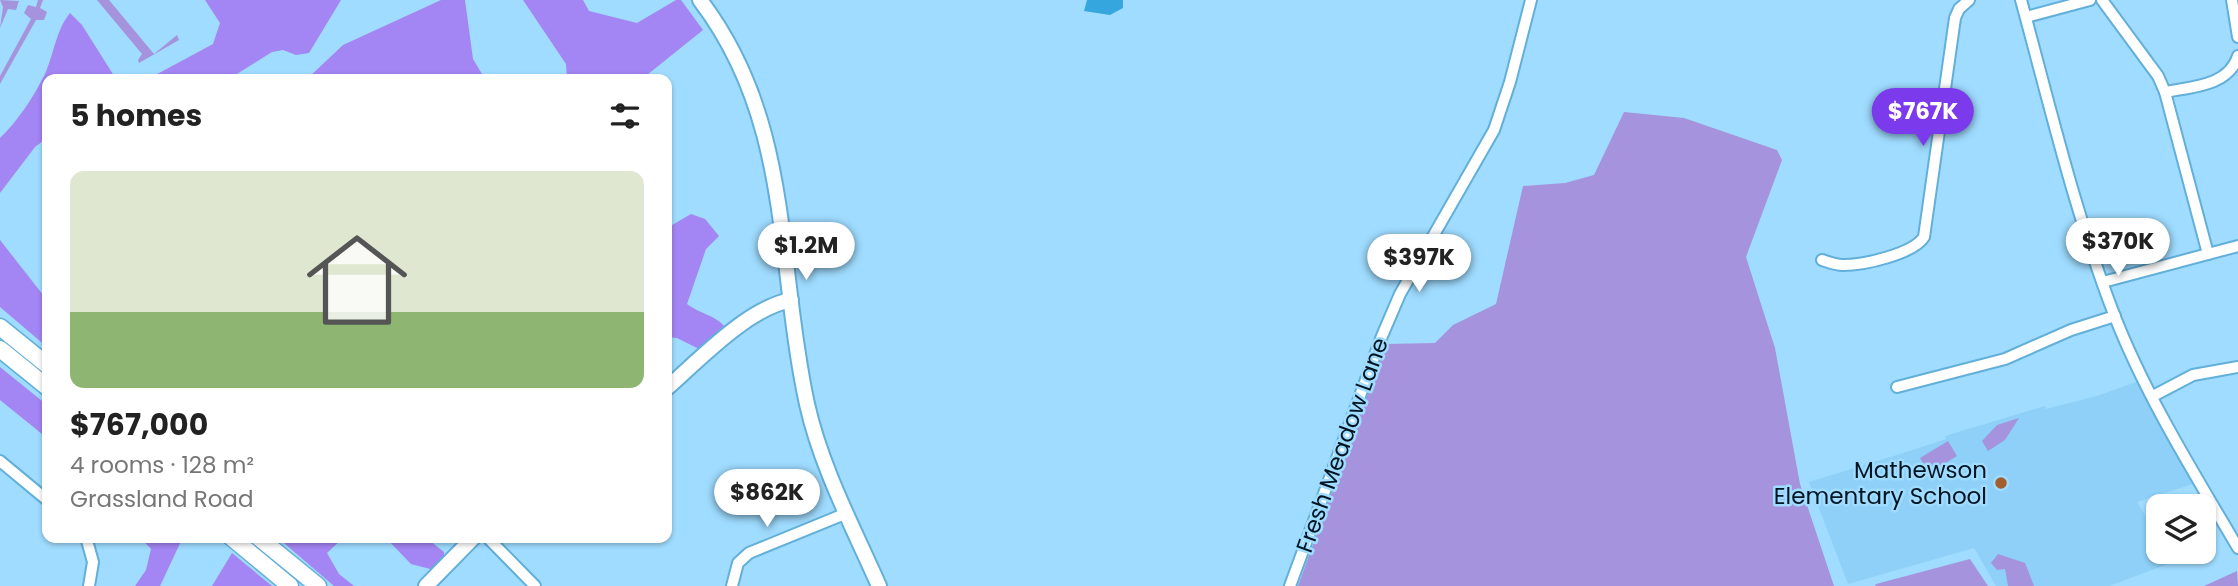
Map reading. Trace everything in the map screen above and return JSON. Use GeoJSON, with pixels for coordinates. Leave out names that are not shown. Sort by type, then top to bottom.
{"type":"FeatureCollection","features":[{"type":"Feature","properties":{"kind":"highway"},"geometry":{"type":"LineString","coordinates":[[0,327],[42,361]]}},
{"type":"Feature","properties":{"kind":"highway"},"geometry":{"type":"LineString","coordinates":[[0,349],[42,383]]}},
{"type":"Feature","properties":{"kind":"highway"},"geometry":{"type":"LineString","coordinates":[[238,543],[290,586]]}},
{"type":"Feature","properties":{"kind":"highway"},"geometry":{"type":"LineString","coordinates":[[265,543],[318,586]]}},
{"type":"Feature","properties":{"kind":"main road"},"geometry":{"type":"LineString","coordinates":[[700,0],[731,46],[759,108],[770,156],[810,419],[879,586]]}},
{"type":"Feature","properties":{"kind":"main road"},"geometry":{"type":"LineString","coordinates":[[672,384],[757,314],[774,304],[791,300]]}},
{"type":"Feature","properties":{"kind":"main road"},"geometry":{"type":"LineString","coordinates":[[426,586],[468,543]]}},
{"type":"Feature","properties":{"kind":"street","name":"Fresh Meadow Lane"},"geometry":{"type":"LineString","coordinates":[[1290,586],[1378,345],[1400,294],[1494,130],[1510,82],[1531,0]]}},
{"type":"Feature","properties":{"kind":"street"},"geometry":{"type":"LineString","coordinates":[[1822,260],[1843,265],[1899,254],[1914,248],[1924,237],[1955,18],[1961,6],[1969,0]]}},
{"type":"Feature","properties":{"kind":"street"},"geometry":{"type":"LineString","coordinates":[[2021,0],[2064,165],[2115,316],[2153,396],[2238,548]]}},
{"type":"Feature","properties":{"kind":"street"},"geometry":{"type":"LineString","coordinates":[[2026,18],[2090,0]]}},
{"type":"Feature","properties":{"kind":"street"},"geometry":{"type":"LineString","coordinates":[[2102,0],[2158,76],[2165,92],[2208,254]]}},
{"type":"Feature","properties":{"kind":"street"},"geometry":{"type":"LineString","coordinates":[[2232,0],[2238,37]]}},
{"type":"Feature","properties":{"kind":"street"},"geometry":{"type":"LineString","coordinates":[[2165,92],[2221,79],[2233,68],[2238,56]]}},
{"type":"Feature","properties":{"kind":"street"},"geometry":{"type":"LineString","coordinates":[[2103,282],[2238,246]]}},
{"type":"Feature","properties":{"kind":"street"},"geometry":{"type":"LineString","coordinates":[[1897,387],[2004,359],[2071,330],[2115,316]]}},
{"type":"Feature","properties":{"kind":"street"},"geometry":{"type":"LineString","coordinates":[[2153,396],[2193,375],[2238,367]]}},
{"type":"Feature","properties":{"kind":"street"},"geometry":{"type":"LineString","coordinates":[[0,461],[42,496]]}},
{"type":"Feature","properties":{"kind":"street"},"geometry":{"type":"LineString","coordinates":[[732,586],[738,563],[749,553],[847,513]]}},
{"type":"Feature","properties":{"kind":"street"},"geometry":{"type":"LineString","coordinates":[[88,543],[93,562],[89,586]]}},
{"type":"Feature","properties":{"kind":"street"},"geometry":{"type":"LineString","coordinates":[[493,543],[535,586]]}},
{"type":"Feature","properties":{"kind":"shaded area"},"geometry":{"type":"Polygon","coordinates":[[[0,0],[19,1],[16,10],[8,9],[0,28],[3,7],[0,0]]]}},
{"type":"Feature","properties":{"kind":"shaded area"},"geometry":{"type":"Polygon","coordinates":[[[38,0],[43,0],[40,8],[47,12],[44,20],[36,20],[0,84],[0,76],[31,19],[24,13],[28,5],[36,7],[38,0]]]}},
{"type":"Feature","properties":{"kind":"shaded area"},"geometry":{"type":"Polygon","coordinates":[[[97,0],[109,0],[154,54],[177,35],[179,40],[139,63],[142,54],[97,0]]]}},
{"type":"Feature","properties":{"kind":"shaded area"},"geometry":{"type":"Polygon","coordinates":[[[205,0],[341,0],[309,53],[296,55],[283,50],[272,52],[237,74],[157,74],[213,44],[220,23],[205,0]]]}},
{"type":"Feature","properties":{"kind":"shaded area"},"geometry":{"type":"Polygon","coordinates":[[[441,0],[465,0],[473,59],[482,74],[312,74],[343,45],[441,0]]]}},
{"type":"Feature","properties":{"kind":"shaded area"},"geometry":{"type":"Polygon","coordinates":[[[523,0],[583,0],[589,11],[637,23],[676,0],[681,0],[703,30],[648,74],[567,74],[566,64],[523,0]]]}},
{"type":"Feature","properties":{"kind":"shaded area"},"geometry":{"type":"Polygon","coordinates":[[[1087,0],[1123,0],[1123,8],[1110,15],[1084,11],[1087,0]]]}},
{"type":"Feature","properties":{"kind":"shaded area"},"geometry":{"type":"Polygon","coordinates":[[[70,13],[82,25],[113,74],[44,74],[61,27],[70,13]]]}},
{"type":"Feature","properties":{"kind":"shaded area"},"geometry":{"type":"Polygon","coordinates":[[[42,80],[42,142],[0,193],[0,138],[19,116],[42,80]]]}},
{"type":"Feature","properties":{"kind":"shaded area"},"geometry":{"type":"Polygon","coordinates":[[[1624,112],[1684,118],[1777,150],[1782,160],[1746,257],[1775,348],[1800,484],[1834,586],[1298,586],[1386,344],[1435,343],[1453,325],[1496,304],[1523,186],[1565,183],[1594,175],[1624,112]]]}},
{"type":"Feature","properties":{"kind":"shaded area"},"geometry":{"type":"Polygon","coordinates":[[[691,214],[705,219],[719,236],[706,249],[687,304],[718,320],[726,328],[703,351],[672,338],[672,225],[691,214]]]}},
{"type":"Feature","properties":{"kind":"shaded area"},"geometry":{"type":"Polygon","coordinates":[[[0,240],[42,294],[42,343],[0,307],[0,240]]]}},
{"type":"Feature","properties":{"kind":"shaded area"},"geometry":{"type":"Polygon","coordinates":[[[0,367],[42,401],[42,434],[0,400],[0,367]]]}},
{"type":"Feature","properties":{"kind":"shaded area","name":"Mathewson Elementary School"},"geometry":{"type":"Polygon","coordinates":[[[2139,381],[2193,484],[2162,494],[2146,494],[2146,499],[2137,502],[2146,517],[2146,564],[2168,564],[2109,586],[1996,586],[1974,548],[1848,584],[1809,482],[2045,406],[2046,409],[2097,396],[2139,381]]]}},
{"type":"Feature","properties":{"kind":"shaded area"},"geometry":{"type":"Polygon","coordinates":[[[2019,418],[2005,440],[1988,451],[1982,441],[1997,425],[2019,418]]]}},
{"type":"Feature","properties":{"kind":"shaded area"},"geometry":{"type":"Polygon","coordinates":[[[1948,441],[1957,456],[1929,473],[1920,458],[1948,441]]]}},
{"type":"Feature","properties":{"kind":"shaded area"},"geometry":{"type":"Polygon","coordinates":[[[146,543],[180,543],[160,586],[135,586],[146,570],[151,549],[146,543]]]}},
{"type":"Feature","properties":{"kind":"shaded area"},"geometry":{"type":"Polygon","coordinates":[[[284,543],[338,543],[327,553],[339,574],[354,586],[334,586],[284,543]]]}},
{"type":"Feature","properties":{"kind":"shaded area"},"geometry":{"type":"Polygon","coordinates":[[[391,543],[433,543],[444,552],[444,559],[434,570],[411,564],[391,543]]]}},
{"type":"Feature","properties":{"kind":"shaded area"},"geometry":{"type":"Polygon","coordinates":[[[232,553],[272,586],[212,586],[232,553]]]}},
{"type":"Feature","properties":{"kind":"shaded area"},"geometry":{"type":"Polygon","coordinates":[[[1998,554],[2025,563],[2034,586],[2008,586],[2005,569],[1997,570],[1991,563],[1998,554]]]}},
{"type":"Feature","properties":{"kind":"shaded area"},"geometry":{"type":"Polygon","coordinates":[[[1970,559],[1988,586],[1875,586],[1876,584],[1970,559]]]}},
{"type":"Feature","properties":{"kind":"shaded area"},"geometry":{"type":"Polygon","coordinates":[[[2237,571],[2238,586],[2204,586],[2237,571]]]}},
{"type":"Feature","properties":{"kind":"place","name":"Mathewson Elementary School"},"geometry":{"type":"Point","coordinates":[2001,483]}}]}
